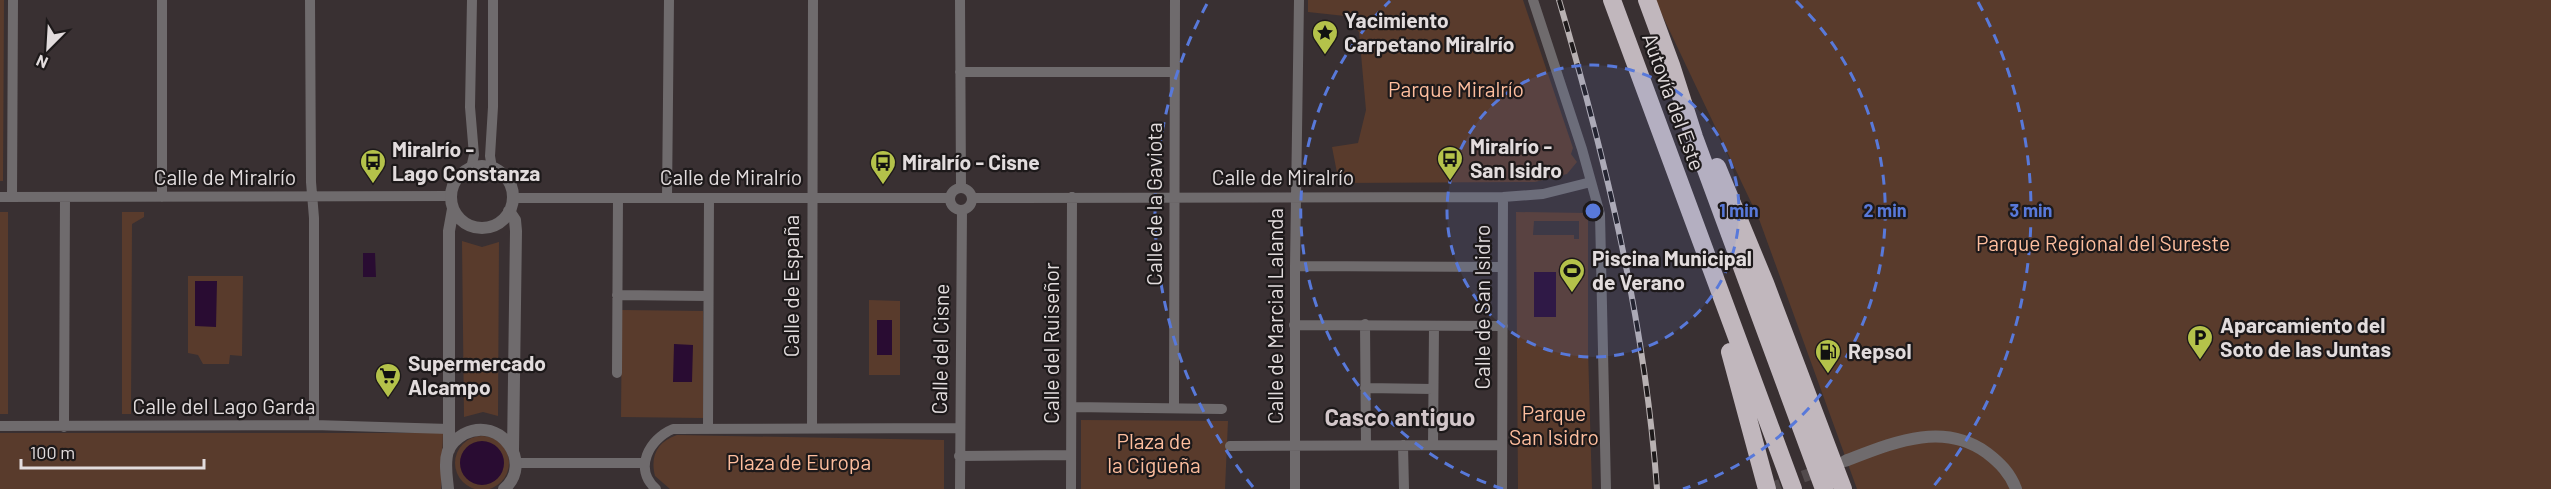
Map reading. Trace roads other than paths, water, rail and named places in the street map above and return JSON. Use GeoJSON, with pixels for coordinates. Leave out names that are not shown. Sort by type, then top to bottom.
{"type":"FeatureCollection","features":[{"type":"Feature","properties":{"kind":"highway","name":"Autovía del Este"},"geometry":{"type":"LineString","coordinates":[[1612,0],[1793,489]]}},
{"type":"Feature","properties":{"kind":"highway","name":"Autovía del Este"},"geometry":{"type":"LineString","coordinates":[[1647,0],[1698,148],[1824,489]]}},
{"type":"Feature","properties":{"kind":"highway"},"geometry":{"type":"LineString","coordinates":[[1671,65],[1685,85],[1766,283],[1843,489]]}},
{"type":"Feature","properties":{"kind":"highway"},"geometry":{"type":"LineString","coordinates":[[1725,309],[1726,337],[1767,489]]}},
{"type":"Feature","properties":{"kind":"street"},"geometry":{"type":"LineString","coordinates":[[12,197],[13,0]]}},
{"type":"Feature","properties":{"kind":"street"},"geometry":{"type":"LineString","coordinates":[[162,0],[162,197]]}},
{"type":"Feature","properties":{"kind":"street"},"geometry":{"type":"LineString","coordinates":[[310,0],[314,218],[314,426]]}},
{"type":"Feature","properties":{"kind":"street"},"geometry":{"type":"LineString","coordinates":[[460,489],[448,483],[450,218],[454,182],[471,168],[474,155],[470,106],[472,0]]}},
{"type":"Feature","properties":{"kind":"street"},"geometry":{"type":"LineString","coordinates":[[492,168],[490,156],[493,107],[493,0]]}},
{"type":"Feature","properties":{"kind":"street"},"geometry":{"type":"LineString","coordinates":[[667,198],[669,0]]}},
{"type":"Feature","properties":{"kind":"street","name":"Calle de España"},"geometry":{"type":"LineString","coordinates":[[812,428],[813,0]]}},
{"type":"Feature","properties":{"kind":"street"},"geometry":{"type":"LineString","coordinates":[[960,0],[961,188]]}},
{"type":"Feature","properties":{"kind":"street","name":"Calle de la Gaviota"},"geometry":{"type":"LineString","coordinates":[[1174,408],[1175,0]]}},
{"type":"Feature","properties":{"kind":"street","name":"Calle de Marcial Lalanda"},"geometry":{"type":"LineString","coordinates":[[1295,489],[1294,325],[1299,0]]}},
{"type":"Feature","properties":{"kind":"street"},"geometry":{"type":"LineString","coordinates":[[1533,0],[1600,213],[1606,489]]}},
{"type":"Feature","properties":{"kind":"street"},"geometry":{"type":"LineString","coordinates":[[960,72],[1175,72]]}},
{"type":"Feature","properties":{"kind":"street"},"geometry":{"type":"LineString","coordinates":[[452,203],[463,221],[485,228],[499,222],[509,211],[513,198],[512,190],[505,177],[492,168],[471,168]]}},
{"type":"Feature","properties":{"kind":"street","name":"Calle de Miralrío"},"geometry":{"type":"LineString","coordinates":[[972,198],[1503,197],[1543,194],[1592,182]]}},
{"type":"Feature","properties":{"kind":"street"},"geometry":{"type":"LineString","coordinates":[[961,188],[968,191],[972,198],[970,206],[962,210],[953,207],[950,198],[954,191],[961,188]]}},
{"type":"Feature","properties":{"kind":"street","name":"Calle de Miralrío"},"geometry":{"type":"LineString","coordinates":[[0,197],[312,197],[452,203]]}},
{"type":"Feature","properties":{"kind":"street"},"geometry":{"type":"LineString","coordinates":[[64,427],[65,197]]}},
{"type":"Feature","properties":{"kind":"street","name":"Calle del Ruiseñor"},"geometry":{"type":"LineString","coordinates":[[1071,489],[1072,197]]}},
{"type":"Feature","properties":{"kind":"street","name":"Calle de San Isidro"},"geometry":{"type":"LineString","coordinates":[[1502,489],[1503,197]]}},
{"type":"Feature","properties":{"kind":"street","name":"Calle de Miralrío"},"geometry":{"type":"LineString","coordinates":[[513,198],[950,198]]}},
{"type":"Feature","properties":{"kind":"street"},"geometry":{"type":"LineString","coordinates":[[616,373],[618,198]]}},
{"type":"Feature","properties":{"kind":"street"},"geometry":{"type":"LineString","coordinates":[[708,428],[709,198]]}},
{"type":"Feature","properties":{"kind":"street","name":"Calle del Cisne"},"geometry":{"type":"LineString","coordinates":[[960,489],[962,210]]}},
{"type":"Feature","properties":{"kind":"street"},"geometry":{"type":"LineString","coordinates":[[504,489],[513,484],[514,457],[516,231],[515,220],[509,211]]}},
{"type":"Feature","properties":{"kind":"street"},"geometry":{"type":"LineString","coordinates":[[1295,266],[1502,267]]}},
{"type":"Feature","properties":{"kind":"street"},"geometry":{"type":"LineString","coordinates":[[617,295],[708,296]]}},
{"type":"Feature","properties":{"kind":"street"},"geometry":{"type":"LineString","coordinates":[[1365,324],[1365,445]]}},
{"type":"Feature","properties":{"kind":"street"},"geometry":{"type":"LineString","coordinates":[[1294,325],[1503,326]]}},
{"type":"Feature","properties":{"kind":"street"},"geometry":{"type":"LineString","coordinates":[[1433,445],[1434,326]]}},
{"type":"Feature","properties":{"kind":"street"},"geometry":{"type":"LineString","coordinates":[[1365,388],[1433,389]]}},
{"type":"Feature","properties":{"kind":"street"},"geometry":{"type":"LineString","coordinates":[[1072,407],[1222,409]]}},
{"type":"Feature","properties":{"kind":"street","name":"Calle del Lago Garda"},"geometry":{"type":"LineString","coordinates":[[0,426],[314,426],[449,429]]}},
{"type":"Feature","properties":{"kind":"street"},"geometry":{"type":"LineString","coordinates":[[656,489],[647,478],[645,463],[654,442],[665,432],[681,428],[960,428]]}},
{"type":"Feature","properties":{"kind":"street"},"geometry":{"type":"LineString","coordinates":[[449,450],[458,438],[478,429],[503,437],[514,457]]}},
{"type":"Feature","properties":{"kind":"street"},"geometry":{"type":"LineString","coordinates":[[1845,461],[1920,437],[1952,438],[1971,445],[1993,458],[2009,475],[2016,489]]}},
{"type":"Feature","properties":{"kind":"street"},"geometry":{"type":"LineString","coordinates":[[1403,445],[1404,489]]}},
{"type":"Feature","properties":{"kind":"street"},"geometry":{"type":"LineString","coordinates":[[1230,446],[1502,445]]}},
{"type":"Feature","properties":{"kind":"street"},"geometry":{"type":"LineString","coordinates":[[959,456],[1071,455]]}},
{"type":"Feature","properties":{"kind":"street"},"geometry":{"type":"LineString","coordinates":[[514,457],[645,463]]}},
{"type":"Feature","properties":{"kind":"tunnel"},"geometry":{"type":"LineString","coordinates":[[1769,489],[1824,469]]}},
{"type":"Feature","properties":{"kind":"railway"},"geometry":{"type":"LineString","coordinates":[[1559,0],[1592,121],[1621,242],[1643,365],[1657,489]]}},
{"type":"Feature","properties":{"kind":"place","name":"Yacimiento Carpetano Miralrío"},"geometry":{"type":"Point","coordinates":[1325,56]}},
{"type":"Feature","properties":{"kind":"place","name":"Miralrío - San Isidro"},"geometry":{"type":"Point","coordinates":[1450,182]}},
{"type":"Feature","properties":{"kind":"place","name":"Miralrío - Lago Constanza"},"geometry":{"type":"Point","coordinates":[373,185]}},
{"type":"Feature","properties":{"kind":"place","name":"Miralrío - Cisne"},"geometry":{"type":"Point","coordinates":[883,186]}},
{"type":"Feature","properties":{"kind":"place","name":"Piscina Municipal de Verano"},"geometry":{"type":"Point","coordinates":[1572,294]}},
{"type":"Feature","properties":{"kind":"place","name":"Aparcamiento del Soto de las Juntas"},"geometry":{"type":"Point","coordinates":[2200,361]}},
{"type":"Feature","properties":{"kind":"place","name":"Repsol"},"geometry":{"type":"Point","coordinates":[1828,375]}},
{"type":"Feature","properties":{"kind":"place","name":"Supermercado Alcampo"},"geometry":{"type":"Point","coordinates":[388,399]}},
{"type":"Feature","properties":{"kind":"district","name":"Casco antiguo"},"geometry":{"type":"Point","coordinates":[1400,418]}},
{"type":"Feature","properties":{"kind":"park label","name":"Parque Miralrío"},"geometry":{"type":"Point","coordinates":[1456,90]}},
{"type":"Feature","properties":{"kind":"park label","name":"Parque Regional del Sureste"},"geometry":{"type":"Point","coordinates":[2103,244]}},
{"type":"Feature","properties":{"kind":"park label","name":"Parque San Isidro"},"geometry":{"type":"Point","coordinates":[1554,426]}},
{"type":"Feature","properties":{"kind":"park label","name":"Plaza de la Cigüeña"},"geometry":{"type":"Point","coordinates":[1154,454]}},
{"type":"Feature","properties":{"kind":"park label","name":"Plaza de Europa"},"geometry":{"type":"Point","coordinates":[799,463]}}]}
